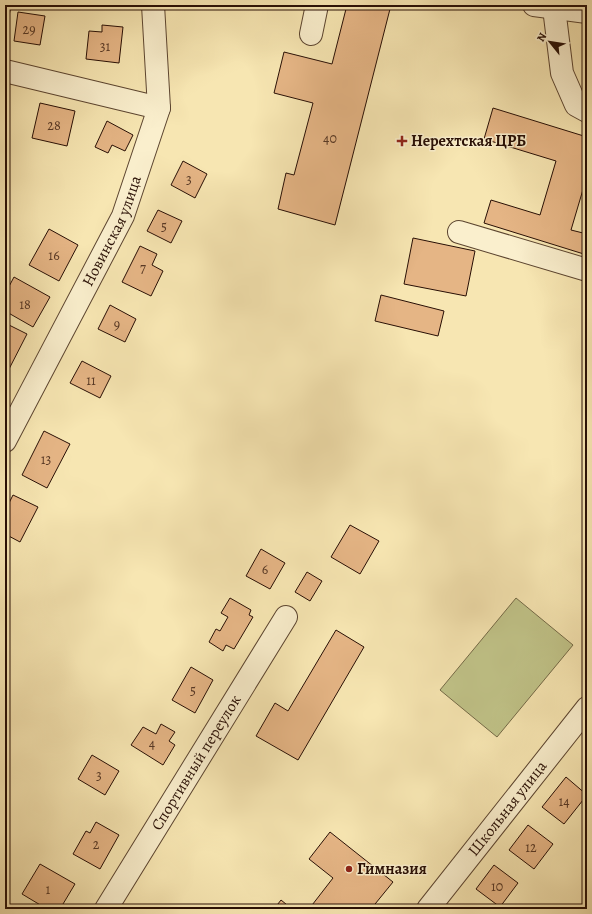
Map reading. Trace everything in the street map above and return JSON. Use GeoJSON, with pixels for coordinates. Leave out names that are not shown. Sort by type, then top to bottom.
{"type":"FeatureCollection","features":[{"type":"Feature","properties":{"kind":"street","name":"Новинская улица"},"geometry":{"type":"LineString","coordinates":[[5,441],[123,216],[160,108],[153,5]]}},
{"type":"Feature","properties":{"kind":"street"},"geometry":{"type":"LineString","coordinates":[[311,34],[317,5]]}},
{"type":"Feature","properties":{"kind":"street"},"geometry":{"type":"LineString","coordinates":[[587,12],[544,6],[562,73],[576,105],[587,111]]}},
{"type":"Feature","properties":{"kind":"street"},"geometry":{"type":"LineString","coordinates":[[5,71],[160,108]]}},
{"type":"Feature","properties":{"kind":"street"},"geometry":{"type":"LineString","coordinates":[[459,232],[587,270]]}},
{"type":"Feature","properties":{"kind":"street","name":"Спортивный переулок"},"geometry":{"type":"LineString","coordinates":[[106,909],[286,617]]}},
{"type":"Feature","properties":{"kind":"street","name":"Школьная улица"},"geometry":{"type":"LineString","coordinates":[[428,909],[587,708]]}},
{"type":"Feature","properties":{"kind":"green space"},"geometry":{"type":"Polygon","coordinates":[[[516,598],[573,645],[497,737],[440,690],[516,598]]]}},
{"type":"Feature","properties":{"kind":"building"},"geometry":{"type":"Polygon","coordinates":[[[5,5],[11,5],[5,38],[5,5]]]}},
{"type":"Feature","properties":{"kind":"building"},"geometry":{"type":"Polygon","coordinates":[[[347,5],[391,5],[335,225],[278,209],[286,173],[294,175],[313,103],[274,93],[284,52],[332,64],[347,5]]]}},
{"type":"Feature","properties":{"kind":"building"},"geometry":{"type":"Polygon","coordinates":[[[18,12],[45,16],[40,45],[14,41],[18,12]]]}},
{"type":"Feature","properties":{"kind":"building"},"geometry":{"type":"Polygon","coordinates":[[[102,25],[123,27],[119,63],[86,59],[89,31],[102,32],[102,25]]]}},
{"type":"Feature","properties":{"kind":"building"},"geometry":{"type":"Polygon","coordinates":[[[40,103],[75,111],[67,146],[32,138],[40,103]]]}},
{"type":"Feature","properties":{"kind":"building"},"geometry":{"type":"Polygon","coordinates":[[[493,108],[587,137],[587,176],[571,230],[587,234],[587,255],[484,223],[491,200],[540,215],[556,161],[484,139],[493,108]]]}},
{"type":"Feature","properties":{"kind":"building"},"geometry":{"type":"Polygon","coordinates":[[[107,121],[133,135],[125,151],[112,145],[108,153],[95,147],[107,121]]]}},
{"type":"Feature","properties":{"kind":"building"},"geometry":{"type":"Polygon","coordinates":[[[183,161],[207,174],[195,198],[171,185],[183,161]]]}},
{"type":"Feature","properties":{"kind":"building"},"geometry":{"type":"Polygon","coordinates":[[[158,210],[182,221],[171,243],[147,231],[158,210]]]}},
{"type":"Feature","properties":{"kind":"building"},"geometry":{"type":"Polygon","coordinates":[[[49,229],[78,245],[59,281],[29,265],[49,229]]]}},
{"type":"Feature","properties":{"kind":"building"},"geometry":{"type":"Polygon","coordinates":[[[413,238],[475,251],[466,296],[404,284],[413,238]]]}},
{"type":"Feature","properties":{"kind":"building"},"geometry":{"type":"Polygon","coordinates":[[[140,246],[157,254],[152,265],[163,271],[151,296],[122,282],[140,246]]]}},
{"type":"Feature","properties":{"kind":"building"},"geometry":{"type":"Polygon","coordinates":[[[14,277],[50,297],[33,327],[5,311],[5,294],[14,277]]]}},
{"type":"Feature","properties":{"kind":"building"},"geometry":{"type":"Polygon","coordinates":[[[381,295],[444,311],[438,336],[375,321],[381,295]]]}},
{"type":"Feature","properties":{"kind":"building"},"geometry":{"type":"Polygon","coordinates":[[[110,305],[136,319],[125,342],[98,329],[110,305]]]}},
{"type":"Feature","properties":{"kind":"building"},"geometry":{"type":"Polygon","coordinates":[[[5,323],[27,334],[8,371],[5,369],[5,323]]]}},
{"type":"Feature","properties":{"kind":"building"},"geometry":{"type":"Polygon","coordinates":[[[82,361],[111,376],[100,398],[70,383],[82,361]]]}},
{"type":"Feature","properties":{"kind":"building"},"geometry":{"type":"Polygon","coordinates":[[[44,431],[70,444],[47,488],[22,475],[44,431]]]}},
{"type":"Feature","properties":{"kind":"building"},"geometry":{"type":"Polygon","coordinates":[[[13,495],[38,507],[20,542],[5,534],[5,511],[13,495]]]}},
{"type":"Feature","properties":{"kind":"building"},"geometry":{"type":"Polygon","coordinates":[[[350,525],[379,541],[360,574],[331,557],[350,525]]]}},
{"type":"Feature","properties":{"kind":"building"},"geometry":{"type":"Polygon","coordinates":[[[261,549],[285,563],[270,589],[246,576],[261,549]]]}},
{"type":"Feature","properties":{"kind":"building"},"geometry":{"type":"Polygon","coordinates":[[[307,572],[322,581],[310,601],[295,592],[307,572]]]}},
{"type":"Feature","properties":{"kind":"building"},"geometry":{"type":"Polygon","coordinates":[[[230,598],[251,610],[249,615],[253,617],[234,649],[226,645],[223,651],[209,642],[216,629],[220,631],[228,617],[221,613],[230,598]]]}},
{"type":"Feature","properties":{"kind":"building"},"geometry":{"type":"Polygon","coordinates":[[[336,630],[364,647],[298,760],[256,736],[275,703],[288,711],[336,630]]]}},
{"type":"Feature","properties":{"kind":"building"},"geometry":{"type":"Polygon","coordinates":[[[191,667],[213,680],[195,713],[172,700],[191,667]]]}},
{"type":"Feature","properties":{"kind":"building"},"geometry":{"type":"Polygon","coordinates":[[[161,724],[175,732],[169,741],[175,745],[163,765],[131,745],[143,727],[156,734],[161,724]]]}},
{"type":"Feature","properties":{"kind":"building"},"geometry":{"type":"Polygon","coordinates":[[[92,755],[119,771],[105,795],[78,779],[92,755]]]}},
{"type":"Feature","properties":{"kind":"building"},"geometry":{"type":"Polygon","coordinates":[[[566,777],[587,795],[564,824],[542,807],[566,777]]]}},
{"type":"Feature","properties":{"kind":"building"},"geometry":{"type":"Polygon","coordinates":[[[96,822],[119,835],[100,869],[73,854],[86,831],[90,833],[96,822]]]}},
{"type":"Feature","properties":{"kind":"building"},"geometry":{"type":"Polygon","coordinates":[[[528,825],[553,844],[534,869],[509,850],[528,825]]]}},
{"type":"Feature","properties":{"kind":"building","name":"Гимназия"},"geometry":{"type":"Polygon","coordinates":[[[330,832],[393,882],[371,909],[309,909],[333,878],[309,859],[330,832]]]}},
{"type":"Feature","properties":{"kind":"building"},"geometry":{"type":"Polygon","coordinates":[[[40,864],[75,884],[60,909],[47,909],[22,894],[40,864]]]}},
{"type":"Feature","properties":{"kind":"building"},"geometry":{"type":"Polygon","coordinates":[[[494,865],[518,883],[500,907],[476,889],[494,865]]]}},
{"type":"Feature","properties":{"kind":"building"},"geometry":{"type":"Polygon","coordinates":[[[281,900],[292,909],[274,909],[281,900]]]}},
{"type":"Feature","properties":{"kind":"place","name":"Нерехтская ЦРБ"},"geometry":{"type":"Point","coordinates":[402,141]}},
{"type":"Feature","properties":{"kind":"place","name":"Гимназия"},"geometry":{"type":"Point","coordinates":[349,869]}}]}
